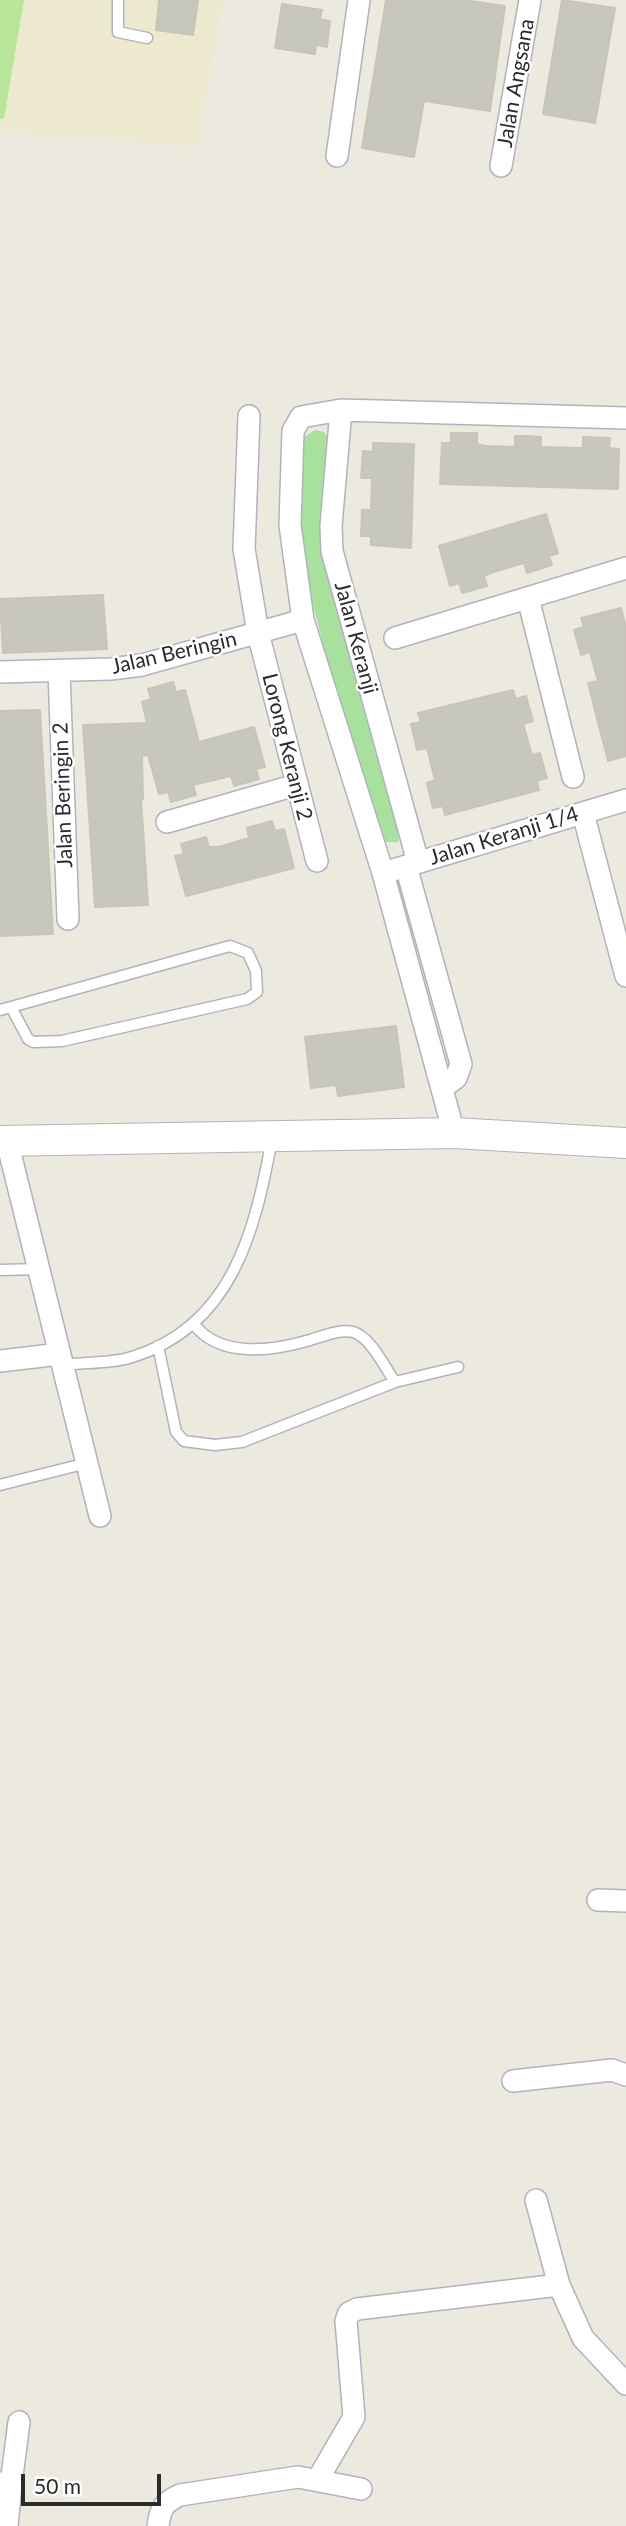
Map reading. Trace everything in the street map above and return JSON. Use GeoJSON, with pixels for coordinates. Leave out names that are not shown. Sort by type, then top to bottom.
{"type":"FeatureCollection","features":[{"type":"Feature","properties":{"kind":"street"},"geometry":{"type":"LineString","coordinates":[[337,156],[359,0]]}},
{"type":"Feature","properties":{"kind":"street","name":"Jalan Angsana"},"geometry":{"type":"LineString","coordinates":[[501,166],[530,0]]}},
{"type":"Feature","properties":{"kind":"street"},"geometry":{"type":"LineString","coordinates":[[454,1133],[383,873],[303,620],[289,525],[293,431],[301,417],[341,410],[626,418]]}},
{"type":"Feature","properties":{"kind":"street","name":"Jalan Keranji"},"geometry":{"type":"LineString","coordinates":[[341,410],[331,526],[332,551],[461,1064],[456,1079],[442,1088]]}},
{"type":"Feature","properties":{"kind":"street","name":"Lorong Keranji 2"},"geometry":{"type":"LineString","coordinates":[[249,416],[244,549],[257,633],[317,861]]}},
{"type":"Feature","properties":{"kind":"street"},"geometry":{"type":"LineString","coordinates":[[396,638],[626,568]]}},
{"type":"Feature","properties":{"kind":"street"},"geometry":{"type":"LineString","coordinates":[[528,597],[573,777]]}},
{"type":"Feature","properties":{"kind":"street","name":"Jalan Beringin"},"geometry":{"type":"LineString","coordinates":[[0,672],[142,665],[303,620]]}},
{"type":"Feature","properties":{"kind":"street","name":"Jalan Beringin 2"},"geometry":{"type":"LineString","coordinates":[[58,671],[68,919]]}},
{"type":"Feature","properties":{"kind":"street"},"geometry":{"type":"LineString","coordinates":[[167,821],[296,785]]}},
{"type":"Feature","properties":{"kind":"street","name":"Jalan Keranji 1/4"},"geometry":{"type":"LineString","coordinates":[[383,873],[626,800]]}},
{"type":"Feature","properties":{"kind":"street"},"geometry":{"type":"LineString","coordinates":[[583,813],[626,976]]}},
{"type":"Feature","properties":{"kind":"street"},"geometry":{"type":"LineString","coordinates":[[100,1516],[39,1269],[9,1183],[3,1141],[454,1133],[626,1143]]}},
{"type":"Feature","properties":{"kind":"street"},"geometry":{"type":"LineString","coordinates":[[0,1361],[61,1359]]}},
{"type":"Feature","properties":{"kind":"street"},"geometry":{"type":"LineString","coordinates":[[598,1900],[626,1901]]}},
{"type":"Feature","properties":{"kind":"street"},"geometry":{"type":"LineString","coordinates":[[513,2081],[612,2070],[626,2075]]}},
{"type":"Feature","properties":{"kind":"street"},"geometry":{"type":"LineString","coordinates":[[536,2200],[559,2285],[583,2338],[626,2384]]}},
{"type":"Feature","properties":{"kind":"street"},"geometry":{"type":"LineString","coordinates":[[318,2480],[354,2417],[345,2321],[349,2313],[357,2309],[559,2285]]}},
{"type":"Feature","properties":{"kind":"street"},"geometry":{"type":"LineString","coordinates":[[7,2526],[6,2483],[19,2422]]}},
{"type":"Feature","properties":{"kind":"street"},"geometry":{"type":"LineString","coordinates":[[158,2526],[159,2513],[167,2501],[180,2495],[279,2478],[318,2480],[361,2489]]}},
{"type":"Feature","properties":{"kind":"lane"},"geometry":{"type":"LineString","coordinates":[[118,0],[118,32],[147,38]]}},
{"type":"Feature","properties":{"kind":"lane"},"geometry":{"type":"LineString","coordinates":[[230,946],[248,953],[259,985],[257,992],[247,999],[62,1041],[33,1042],[6,1009],[230,946]]}},
{"type":"Feature","properties":{"kind":"lane"},"geometry":{"type":"LineString","coordinates":[[61,1359],[131,1358],[174,1339],[203,1316],[237,1267],[259,1209],[272,1136]]}},
{"type":"Feature","properties":{"kind":"lane"},"geometry":{"type":"LineString","coordinates":[[0,1270],[39,1269]]}},
{"type":"Feature","properties":{"kind":"lane"},"geometry":{"type":"LineString","coordinates":[[193,1323],[207,1337],[234,1349],[284,1348],[341,1332],[352,1332],[362,1337],[395,1382]]}},
{"type":"Feature","properties":{"kind":"lane"},"geometry":{"type":"LineString","coordinates":[[158,1346],[169,1411],[176,1432],[184,1441],[215,1445],[242,1442],[395,1382],[458,1367]]}},
{"type":"Feature","properties":{"kind":"lane"},"geometry":{"type":"LineString","coordinates":[[0,1473],[0,1485],[87,1463]]}},
{"type":"Feature","properties":{"kind":"shaded area"},"geometry":{"type":"Polygon","coordinates":[[[0,0],[223,0],[197,146],[0,131],[0,0]]]}},
{"type":"Feature","properties":{"kind":"green space"},"geometry":{"type":"Polygon","coordinates":[[[0,0],[24,0],[4,119],[0,119],[0,0]]]}},
{"type":"Feature","properties":{"kind":"green space"},"geometry":{"type":"Polygon","coordinates":[[[315,430],[324,432],[330,439],[326,554],[399,836],[398,842],[383,842],[343,724],[301,557],[301,439],[315,430]]]}},
{"type":"Feature","properties":{"kind":"building"},"geometry":{"type":"Polygon","coordinates":[[[159,0],[198,0],[193,35],[156,30],[159,0]]]}},
{"type":"Feature","properties":{"kind":"building"},"geometry":{"type":"Polygon","coordinates":[[[386,0],[463,0],[505,6],[490,111],[424,101],[414,157],[362,148],[386,0]]]}},
{"type":"Feature","properties":{"kind":"building"},"geometry":{"type":"Polygon","coordinates":[[[562,0],[615,8],[595,123],[543,114],[562,0]]]}},
{"type":"Feature","properties":{"kind":"building"},"geometry":{"type":"Polygon","coordinates":[[[282,4],[322,10],[320,19],[330,21],[327,47],[316,45],[315,54],[275,48],[282,4]]]}},
{"type":"Feature","properties":{"kind":"building"},"geometry":{"type":"Polygon","coordinates":[[[451,433],[477,433],[477,444],[515,447],[515,436],[541,437],[541,447],[583,448],[583,437],[610,438],[609,448],[619,449],[618,489],[440,484],[442,443],[451,443],[451,433]]]}},
{"type":"Feature","properties":{"kind":"building"},"geometry":{"type":"Polygon","coordinates":[[[373,443],[414,444],[411,548],[371,545],[371,536],[361,536],[362,510],[371,510],[372,478],[361,478],[363,451],[373,452],[373,443]]]}},
{"type":"Feature","properties":{"kind":"building"},"geometry":{"type":"Polygon","coordinates":[[[546,514],[558,553],[549,556],[552,565],[527,573],[524,563],[493,572],[484,576],[487,586],[462,593],[459,583],[450,586],[439,546],[546,514]]]}},
{"type":"Feature","properties":{"kind":"building"},"geometry":{"type":"Polygon","coordinates":[[[103,595],[107,649],[3,653],[0,599],[103,595]]]}},
{"type":"Feature","properties":{"kind":"building"},"geometry":{"type":"Polygon","coordinates":[[[621,608],[626,628],[626,756],[608,761],[588,683],[598,681],[590,652],[581,655],[574,630],[584,627],[581,618],[621,608]]]}},
{"type":"Feature","properties":{"kind":"building"},"geometry":{"type":"Polygon","coordinates":[[[173,682],[176,692],[185,690],[199,742],[254,727],[265,767],[256,769],[259,779],[234,786],[231,776],[193,785],[196,795],[171,802],[168,792],[159,794],[148,755],[142,756],[141,799],[148,905],[95,907],[83,725],[147,723],[142,702],[151,699],[148,689],[173,682]]]}},
{"type":"Feature","properties":{"kind":"building"},"geometry":{"type":"Polygon","coordinates":[[[513,690],[516,699],[526,696],[533,721],[523,724],[532,755],[540,753],[547,778],[537,781],[539,790],[445,815],[443,806],[433,808],[427,783],[435,780],[427,748],[417,750],[411,724],[421,722],[418,713],[513,690]]]}},
{"type":"Feature","properties":{"kind":"building"},"geometry":{"type":"Polygon","coordinates":[[[40,710],[53,934],[0,936],[0,711],[40,710]]]}},
{"type":"Feature","properties":{"kind":"building"},"geometry":{"type":"Polygon","coordinates":[[[272,821],[275,831],[284,829],[294,868],[186,896],[175,856],[184,854],[181,844],[206,837],[209,847],[219,847],[249,838],[247,828],[272,821]]]}},
{"type":"Feature","properties":{"kind":"building"},"geometry":{"type":"Polygon","coordinates":[[[396,1026],[404,1087],[338,1096],[336,1085],[311,1088],[305,1037],[396,1026]]]}}]}
